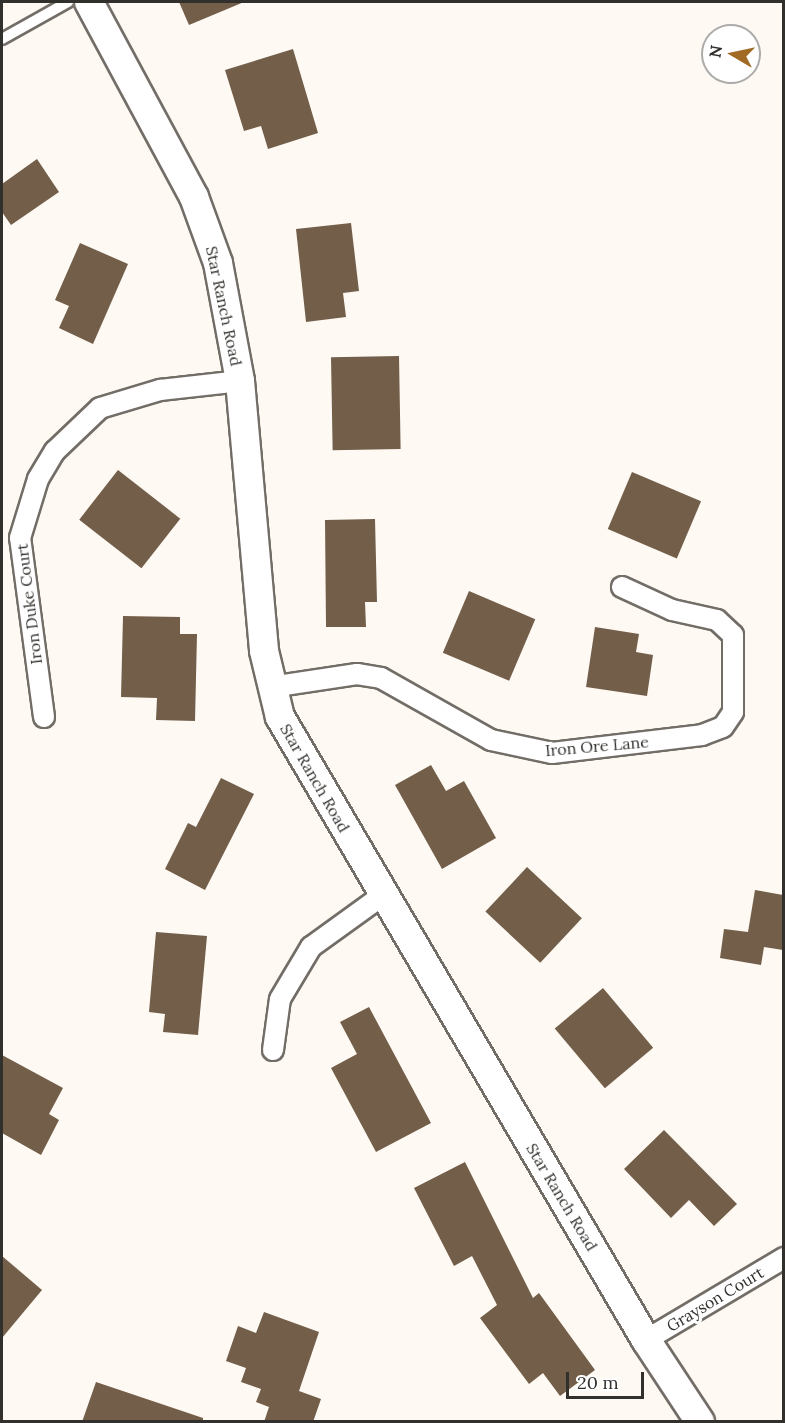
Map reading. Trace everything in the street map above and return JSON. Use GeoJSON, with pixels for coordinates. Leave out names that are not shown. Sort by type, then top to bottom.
{"type":"FeatureCollection","features":[{"type":"Feature","properties":{"kind":"street","name":"Star Ranch Road"},"geometry":{"type":"LineString","coordinates":[[89,2],[194,197],[218,263],[240,381],[271,687],[297,751],[646,1340],[700,1422]]}},
{"type":"Feature","properties":{"kind":"street","name":"Iron Duke Court"},"geometry":{"type":"LineString","coordinates":[[44,717],[20,538],[38,479],[55,451],[100,408],[160,390],[240,381]]}},
{"type":"Feature","properties":{"kind":"street","name":"Iron Ore Lane"},"geometry":{"type":"LineString","coordinates":[[271,687],[357,674],[381,678],[491,740],[528,750],[702,735],[723,727],[733,712],[733,635],[717,620],[672,610],[622,587]]}},
{"type":"Feature","properties":{"kind":"street"},"geometry":{"type":"LineString","coordinates":[[273,1050],[280,999],[305,956],[336,925],[383,895]]}},
{"type":"Feature","properties":{"kind":"street","name":"Grayson Court"},"geometry":{"type":"LineString","coordinates":[[646,1340],[783,1258]]}},
{"type":"Feature","properties":{"kind":"lane"},"geometry":{"type":"LineString","coordinates":[[2,39],[68,2]]}},
{"type":"Feature","properties":{"kind":"building"},"geometry":{"type":"Polygon","coordinates":[[[179,2],[244,2],[189,25],[179,2]]]}},
{"type":"Feature","properties":{"kind":"building"},"geometry":{"type":"Polygon","coordinates":[[[293,49],[318,133],[268,149],[261,126],[244,131],[225,70],[293,49]]]}},
{"type":"Feature","properties":{"kind":"building"},"geometry":{"type":"Polygon","coordinates":[[[37,159],[59,192],[11,225],[2,212],[2,184],[37,159]]]}},
{"type":"Feature","properties":{"kind":"building"},"geometry":{"type":"Polygon","coordinates":[[[351,223],[359,291],[343,293],[346,317],[306,322],[296,229],[351,223]]]}},
{"type":"Feature","properties":{"kind":"building"},"geometry":{"type":"Polygon","coordinates":[[[80,243],[128,264],[93,344],[59,328],[69,306],[55,300],[80,243]]]}},
{"type":"Feature","properties":{"kind":"building"},"geometry":{"type":"Polygon","coordinates":[[[399,356],[401,449],[333,450],[331,357],[399,356]]]}},
{"type":"Feature","properties":{"kind":"building"},"geometry":{"type":"Polygon","coordinates":[[[118,470],[180,519],[141,568],[79,520],[118,470]]]}},
{"type":"Feature","properties":{"kind":"building"},"geometry":{"type":"Polygon","coordinates":[[[632,472],[701,501],[677,558],[608,529],[632,472]]]}},
{"type":"Feature","properties":{"kind":"building"},"geometry":{"type":"Polygon","coordinates":[[[375,519],[377,602],[365,602],[366,627],[326,627],[325,520],[375,519]]]}},
{"type":"Feature","properties":{"kind":"building"},"geometry":{"type":"Polygon","coordinates":[[[469,591],[535,619],[509,681],[443,653],[469,591]]]}},
{"type":"Feature","properties":{"kind":"building"},"geometry":{"type":"Polygon","coordinates":[[[123,616],[180,617],[180,634],[197,634],[195,721],[156,720],[157,698],[121,697],[123,616]]]}},
{"type":"Feature","properties":{"kind":"building"},"geometry":{"type":"Polygon","coordinates":[[[595,627],[639,634],[636,652],[653,655],[647,696],[586,687],[595,627]]]}},
{"type":"Feature","properties":{"kind":"building"},"geometry":{"type":"Polygon","coordinates":[[[431,765],[446,791],[464,781],[496,838],[442,869],[395,785],[431,765]]]}},
{"type":"Feature","properties":{"kind":"building"},"geometry":{"type":"Polygon","coordinates":[[[221,778],[254,794],[205,890],[165,869],[188,823],[196,827],[221,778]]]}},
{"type":"Feature","properties":{"kind":"building"},"geometry":{"type":"Polygon","coordinates":[[[527,867],[582,918],[540,963],[485,912],[527,867]]]}},
{"type":"Feature","properties":{"kind":"building"},"geometry":{"type":"Polygon","coordinates":[[[755,890],[783,895],[783,950],[764,947],[761,965],[720,958],[724,929],[748,932],[755,890]]]}},
{"type":"Feature","properties":{"kind":"building"},"geometry":{"type":"Polygon","coordinates":[[[156,932],[207,936],[198,1035],[163,1032],[165,1014],[149,1012],[156,932]]]}},
{"type":"Feature","properties":{"kind":"building"},"geometry":{"type":"Polygon","coordinates":[[[603,988],[653,1048],[605,1088],[555,1028],[603,988]]]}},
{"type":"Feature","properties":{"kind":"building"},"geometry":{"type":"Polygon","coordinates":[[[369,1007],[431,1123],[376,1152],[331,1068],[357,1054],[340,1022],[369,1007]]]}},
{"type":"Feature","properties":{"kind":"building"},"geometry":{"type":"Polygon","coordinates":[[[2,1055],[63,1088],[49,1114],[59,1120],[41,1155],[2,1133],[2,1055]]]}},
{"type":"Feature","properties":{"kind":"building"},"geometry":{"type":"Polygon","coordinates":[[[664,1130],[737,1204],[714,1226],[689,1200],[671,1218],[624,1169],[664,1130]]]}},
{"type":"Feature","properties":{"kind":"building"},"geometry":{"type":"Polygon","coordinates":[[[465,1162],[533,1298],[539,1293],[595,1370],[560,1396],[543,1373],[529,1384],[480,1318],[497,1305],[472,1256],[454,1266],[414,1188],[465,1162]]]}},
{"type":"Feature","properties":{"kind":"building"},"geometry":{"type":"Polygon","coordinates":[[[2,1256],[42,1290],[2,1338],[2,1256]]]}},
{"type":"Feature","properties":{"kind":"building"},"geometry":{"type":"Polygon","coordinates":[[[264,1312],[319,1332],[299,1391],[321,1399],[313,1422],[264,1422],[269,1407],[256,1402],[261,1389],[241,1382],[246,1368],[226,1361],[238,1326],[256,1333],[264,1312]]]}},
{"type":"Feature","properties":{"kind":"building"},"geometry":{"type":"Polygon","coordinates":[[[96,1382],[203,1418],[203,1422],[82,1422],[96,1382]]]}}]}
